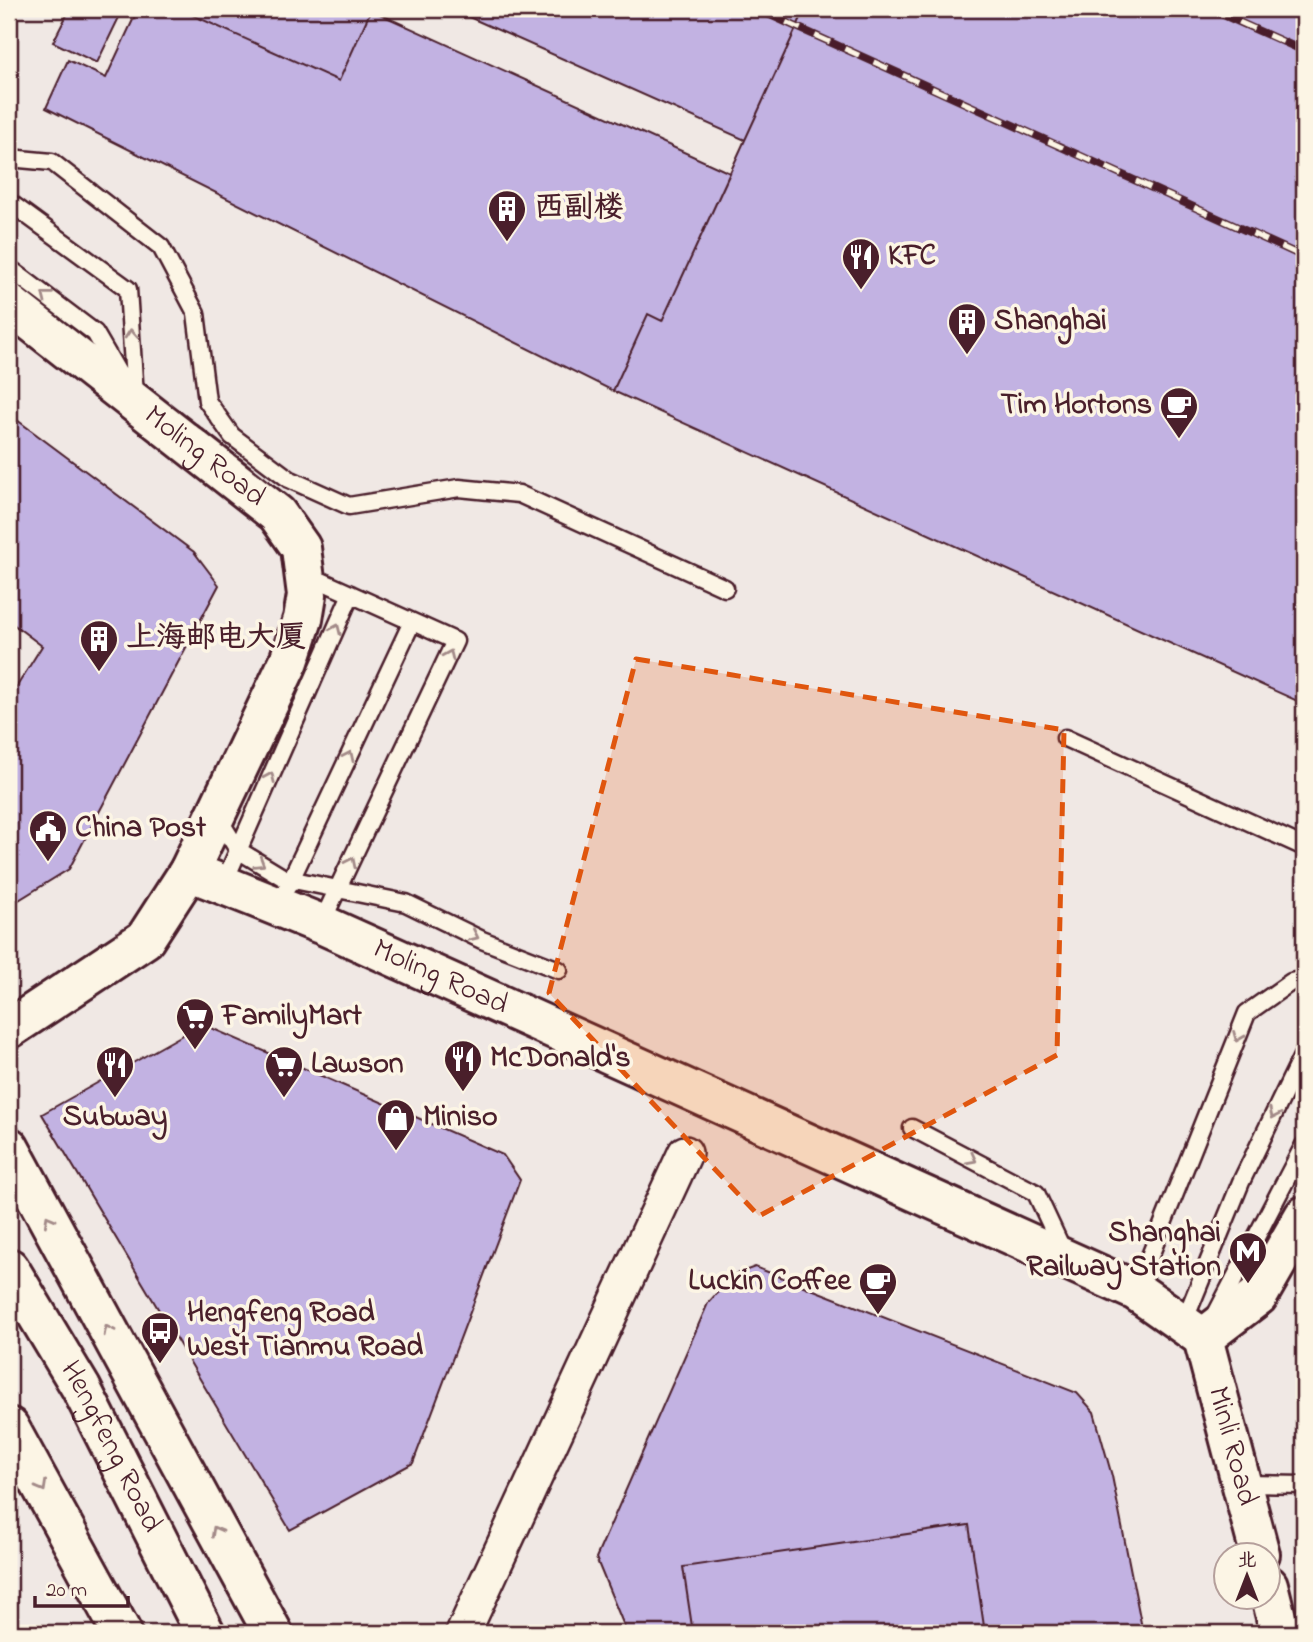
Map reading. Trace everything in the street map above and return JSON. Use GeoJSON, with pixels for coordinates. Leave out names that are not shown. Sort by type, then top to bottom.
{"type":"FeatureCollection","features":[{"type":"Feature","properties":{"kind":"street","name":"Moling Road"},"geometry":{"type":"LineString","coordinates":[[9,304],[277,514],[301,548],[306,574],[303,619],[289,661],[216,814],[206,878],[285,893],[321,924],[1136,1291],[1193,1331]]}},
{"type":"Feature","properties":{"kind":"street"},"geometry":{"type":"LineString","coordinates":[[9,1029],[145,939],[206,878]]}},
{"type":"Feature","properties":{"kind":"street"},"geometry":{"type":"LineString","coordinates":[[9,1147],[273,1633]]}},
{"type":"Feature","properties":{"kind":"street"},"geometry":{"type":"LineString","coordinates":[[463,1633],[685,1153]]}},
{"type":"Feature","properties":{"kind":"street"},"geometry":{"type":"LineString","coordinates":[[1193,1331],[1258,1296],[1304,1216]]}},
{"type":"Feature","properties":{"kind":"street","name":"Hengfeng Road"},"geometry":{"type":"LineString","coordinates":[[9,1268],[81,1388],[205,1633]]}},
{"type":"Feature","properties":{"kind":"street"},"geometry":{"type":"LineString","coordinates":[[34,1311],[82,1279]]}},
{"type":"Feature","properties":{"kind":"street","name":"Minli Road"},"geometry":{"type":"LineString","coordinates":[[1193,1331],[1256,1540]]}},
{"type":"Feature","properties":{"kind":"street"},"geometry":{"type":"LineString","coordinates":[[9,1427],[122,1633]]}},
{"type":"Feature","properties":{"kind":"street"},"geometry":{"type":"LineString","coordinates":[[1274,1610],[1280,1633]]}},
{"type":"Feature","properties":{"kind":"lane"},"geometry":{"type":"LineString","coordinates":[[9,158],[52,162],[161,247],[196,313],[208,401],[232,436],[289,479],[349,506],[459,488],[519,494],[725,588]]}},
{"type":"Feature","properties":{"kind":"lane"},"geometry":{"type":"LineString","coordinates":[[9,202],[128,289],[136,402]]}},
{"type":"Feature","properties":{"kind":"lane"},"geometry":{"type":"LineString","coordinates":[[9,268],[95,333],[136,402]]}},
{"type":"Feature","properties":{"kind":"lane"},"geometry":{"type":"LineString","coordinates":[[306,574],[455,641],[321,924]]}},
{"type":"Feature","properties":{"kind":"lane"},"geometry":{"type":"LineString","coordinates":[[206,878],[238,850],[351,594]]}},
{"type":"Feature","properties":{"kind":"lane"},"geometry":{"type":"LineString","coordinates":[[285,893],[412,622]]}},
{"type":"Feature","properties":{"kind":"lane"},"geometry":{"type":"LineString","coordinates":[[1065,738],[1304,847]]}},
{"type":"Feature","properties":{"kind":"lane"},"geometry":{"type":"LineString","coordinates":[[216,814],[238,850],[285,893],[338,889],[405,903],[482,940],[559,970]]}},
{"type":"Feature","properties":{"kind":"lane"},"geometry":{"type":"LineString","coordinates":[[1136,1291],[1247,1013],[1291,982],[1304,979]]}},
{"type":"Feature","properties":{"kind":"lane"},"geometry":{"type":"LineString","coordinates":[[1193,1331],[1241,1182],[1304,1052]]}},
{"type":"Feature","properties":{"kind":"lane"},"geometry":{"type":"LineString","coordinates":[[912,1128],[1036,1193],[1067,1260]]}},
{"type":"Feature","properties":{"kind":"lane"},"geometry":{"type":"LineString","coordinates":[[1193,1331],[1304,1145]]}},
{"type":"Feature","properties":{"kind":"lane"},"geometry":{"type":"LineString","coordinates":[[1241,1484],[1304,1485]]}},
{"type":"Feature","properties":{"kind":"highlighted area"},"geometry":{"type":"Polygon","coordinates":[[[636,659],[1064,730],[1057,1055],[759,1216],[549,993],[636,659]]]}},
{"type":"Feature","properties":{"kind":"building"},"geometry":{"type":"Polygon","coordinates":[[[70,9],[123,9],[97,63],[53,42],[70,9]]]}},
{"type":"Feature","properties":{"kind":"building","name":"西副楼"},"geometry":{"type":"Polygon","coordinates":[[[138,9],[179,9],[339,81],[371,10],[730,173],[662,321],[648,314],[613,391],[46,108],[68,60],[106,78],[138,9]]]}},
{"type":"Feature","properties":{"kind":"building"},"geometry":{"type":"Polygon","coordinates":[[[179,9],[368,9],[371,10],[339,81],[179,9]]]}},
{"type":"Feature","properties":{"kind":"building"},"geometry":{"type":"Polygon","coordinates":[[[451,9],[805,9],[745,140],[451,9]]]}},
{"type":"Feature","properties":{"kind":"building","name":"Shanghai"},"geometry":{"type":"Polygon","coordinates":[[[805,9],[1304,9],[1304,704],[613,391],[648,314],[662,321],[805,9]]]}},
{"type":"Feature","properties":{"kind":"building","name":"上海邮电大厦"},"geometry":{"type":"Polygon","coordinates":[[[9,414],[194,552],[219,585],[69,869],[9,906],[9,699],[42,646],[9,621],[9,414]]]}},
{"type":"Feature","properties":{"kind":"building"},"geometry":{"type":"Polygon","coordinates":[[[202,1024],[503,1155],[520,1180],[413,1463],[290,1530],[42,1114],[202,1024]]]}},
{"type":"Feature","properties":{"kind":"building"},"geometry":{"type":"Polygon","coordinates":[[[755,1267],[1077,1393],[1094,1412],[1112,1476],[1143,1633],[627,1633],[596,1558],[708,1303],[733,1275],[755,1267]]]}},
{"type":"Feature","properties":{"kind":"building"},"geometry":{"type":"Polygon","coordinates":[[[969,1525],[985,1633],[693,1633],[683,1567],[969,1525]]]}},
{"type":"Feature","properties":{"kind":"railway"},"geometry":{"type":"LineString","coordinates":[[757,9],[1304,257]]}},
{"type":"Feature","properties":{"kind":"railway"},"geometry":{"type":"LineString","coordinates":[[1210,9],[1304,51]]}},
{"type":"Feature","properties":{"kind":"place","name":"西副楼"},"geometry":{"type":"Point","coordinates":[507,243]}},
{"type":"Feature","properties":{"kind":"place","name":"KFC"},"geometry":{"type":"Point","coordinates":[861,291]}},
{"type":"Feature","properties":{"kind":"place","name":"Shanghai"},"geometry":{"type":"Point","coordinates":[967,356]}},
{"type":"Feature","properties":{"kind":"place","name":"Tim Hortons"},"geometry":{"type":"Point","coordinates":[1179,440]}},
{"type":"Feature","properties":{"kind":"place","name":"上海邮电大厦"},"geometry":{"type":"Point","coordinates":[99,673]}},
{"type":"Feature","properties":{"kind":"place","name":"China Post"},"geometry":{"type":"Point","coordinates":[48,863]}},
{"type":"Feature","properties":{"kind":"place","name":"FamilyMart"},"geometry":{"type":"Point","coordinates":[195,1051]}},
{"type":"Feature","properties":{"kind":"place","name":"McDonald's"},"geometry":{"type":"Point","coordinates":[463,1093]}},
{"type":"Feature","properties":{"kind":"place","name":"Subway"},"geometry":{"type":"Point","coordinates":[115,1099]}},
{"type":"Feature","properties":{"kind":"place","name":"Lawson"},"geometry":{"type":"Point","coordinates":[284,1099]}},
{"type":"Feature","properties":{"kind":"place","name":"Miniso"},"geometry":{"type":"Point","coordinates":[396,1152]}},
{"type":"Feature","properties":{"kind":"place","name":"Shanghai Railway Station"},"geometry":{"type":"Point","coordinates":[1248,1285]}},
{"type":"Feature","properties":{"kind":"place","name":"Luckin Coffee"},"geometry":{"type":"Point","coordinates":[878,1316]}},
{"type":"Feature","properties":{"kind":"place","name":"Hengfeng Road West Tianmu Road"},"geometry":{"type":"Point","coordinates":[160,1365]}}]}
